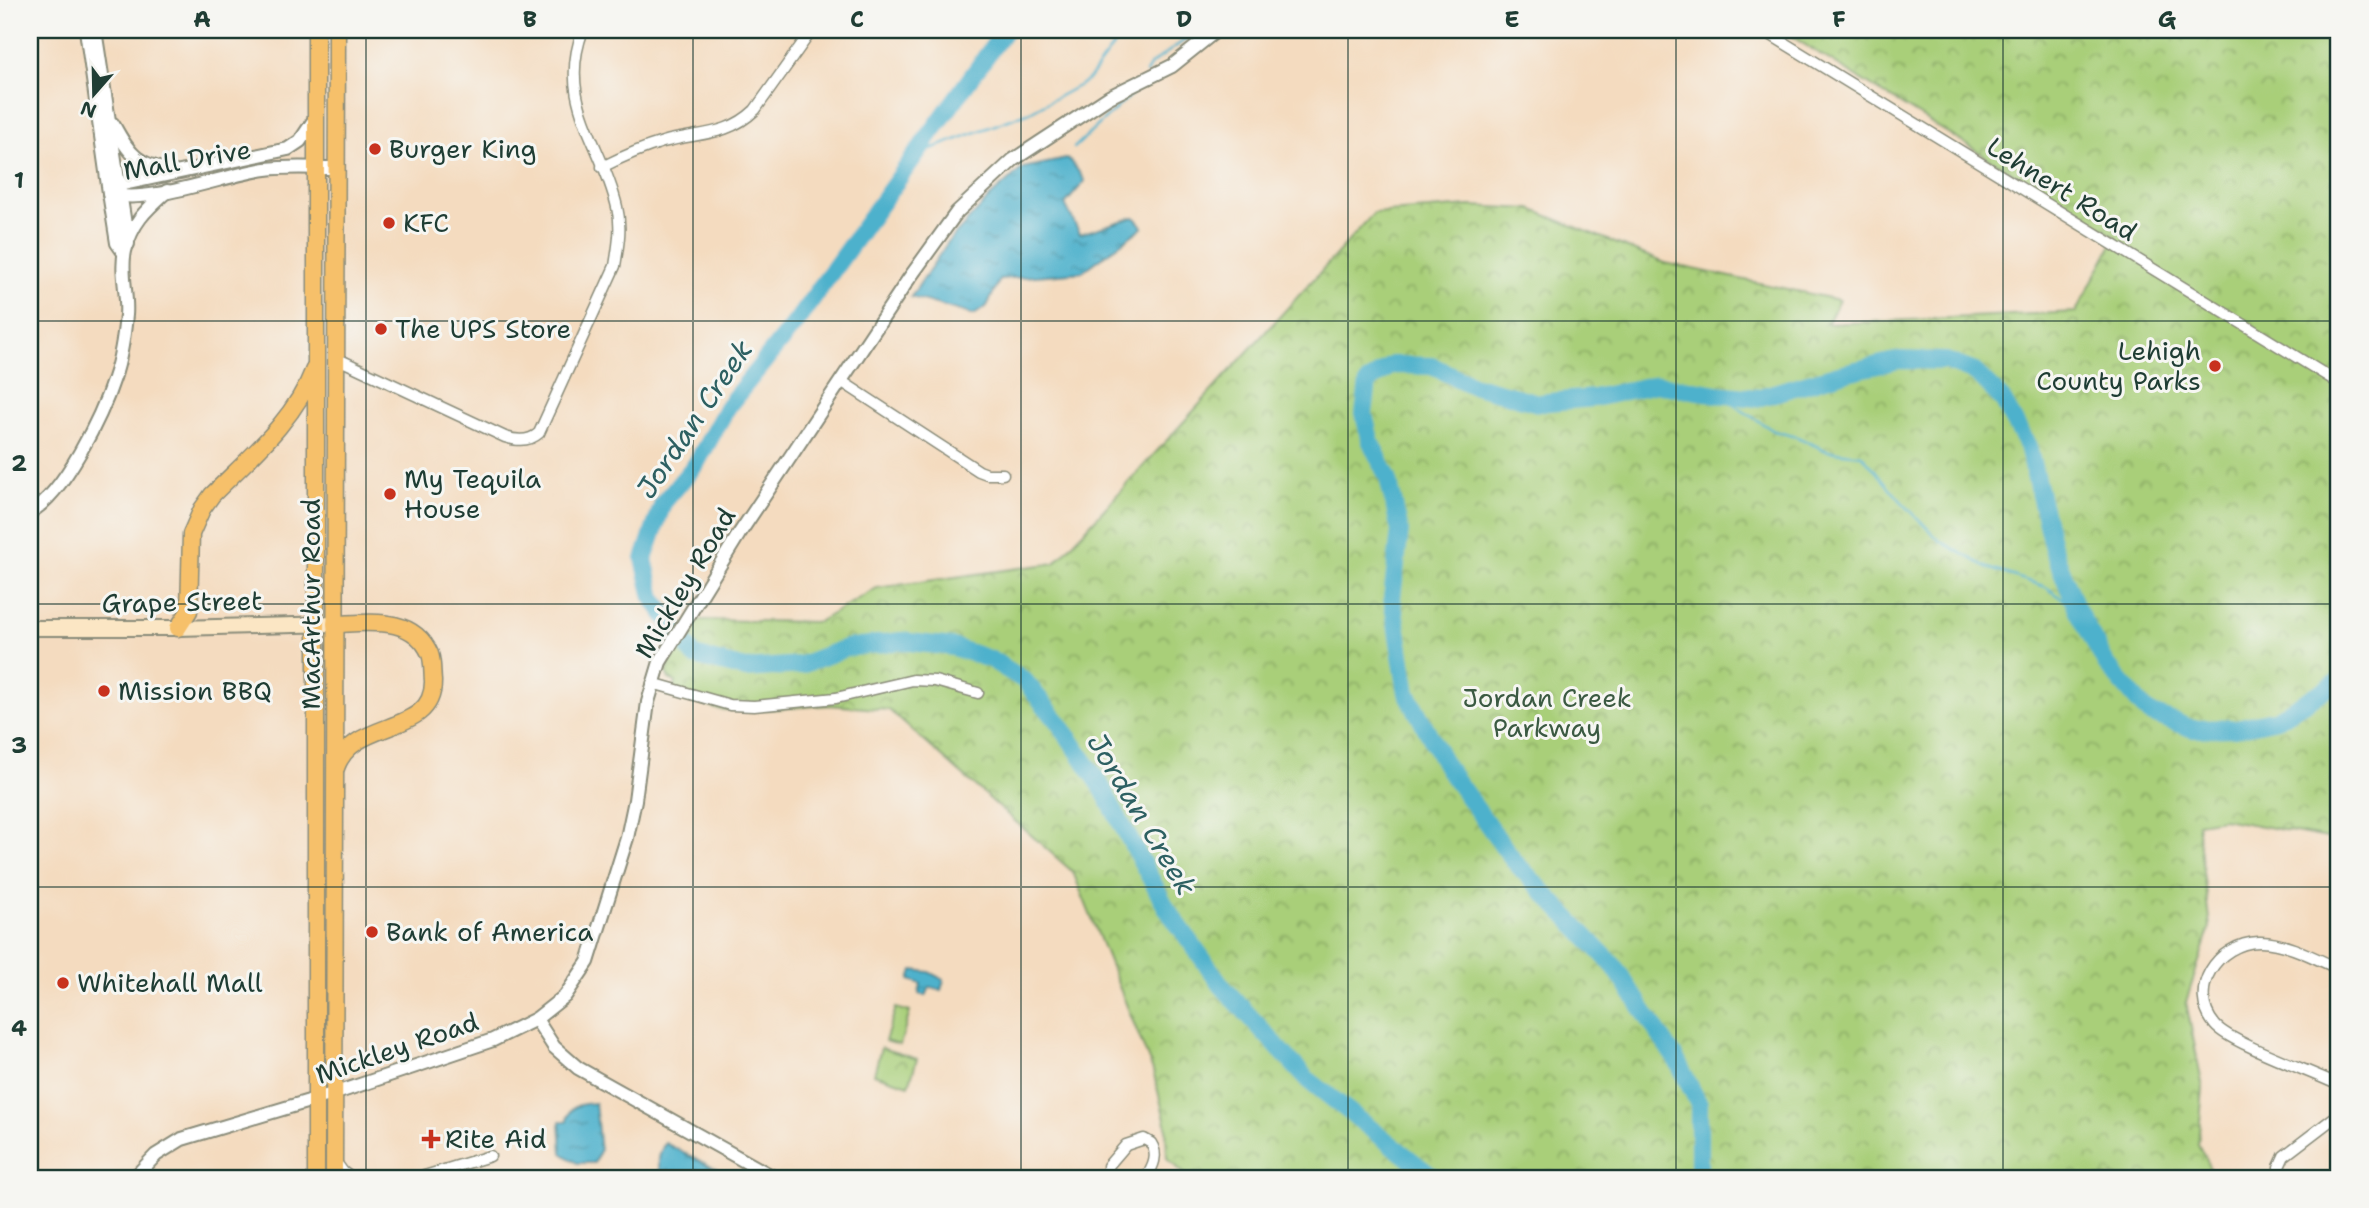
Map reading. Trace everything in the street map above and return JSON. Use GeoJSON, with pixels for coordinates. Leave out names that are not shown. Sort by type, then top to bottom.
{"type":"FeatureCollection","features":[{"type":"Feature","properties":{"kind":"highway","name":"MacArthur Road"},"geometry":{"type":"LineString","coordinates":[[316,30],[316,1178]]}},
{"type":"Feature","properties":{"kind":"highway","name":"MacArthur Road"},"geometry":{"type":"LineString","coordinates":[[334,1178],[337,30]]}},
{"type":"Feature","properties":{"kind":"highway"},"geometry":{"type":"LineString","coordinates":[[178,628],[188,611],[190,546],[196,519],[212,495],[296,407],[306,389],[317,356]]}},
{"type":"Feature","properties":{"kind":"highway"},"geometry":{"type":"LineString","coordinates":[[335,624],[389,623],[409,630],[429,653],[433,686],[431,695],[420,712],[407,721],[360,738],[344,752],[335,770]]}},
{"type":"Feature","properties":{"kind":"main road","name":"Grape Street"},"geometry":{"type":"LineString","coordinates":[[30,628],[335,624]]}},
{"type":"Feature","properties":{"kind":"street"},"geometry":{"type":"LineString","coordinates":[[30,512],[40,507],[56,489],[98,417],[114,379],[123,344],[127,311],[126,248],[86,30]]}},
{"type":"Feature","properties":{"kind":"street"},"geometry":{"type":"LineString","coordinates":[[95,30],[109,118],[116,192]]}},
{"type":"Feature","properties":{"kind":"street"},"geometry":{"type":"LineString","coordinates":[[336,358],[505,437],[513,440],[533,438],[547,417],[615,267],[620,225],[614,196],[579,109],[575,90],[575,58],[583,30]]}},
{"type":"Feature","properties":{"kind":"street"},"geometry":{"type":"LineString","coordinates":[[602,167],[666,141],[728,129],[746,119],[812,30]]}},
{"type":"Feature","properties":{"kind":"street","name":"Mickley Road"},"geometry":{"type":"LineString","coordinates":[[134,1178],[156,1155],[182,1139],[334,1094],[493,1040],[536,1020],[565,996],[587,962],[627,838],[652,683],[660,662],[932,245],[971,197],[1013,160],[1109,97],[1153,77],[1217,30]]}},
{"type":"Feature","properties":{"kind":"street","name":"Lehnert Road"},"geometry":{"type":"LineString","coordinates":[[1763,30],[2339,383]]}},
{"type":"Feature","properties":{"kind":"street","name":"Mall Drive"},"geometry":{"type":"LineString","coordinates":[[116,192],[178,173],[288,149],[300,141],[316,117]]}},
{"type":"Feature","properties":{"kind":"street"},"geometry":{"type":"LineString","coordinates":[[109,118],[129,153],[150,167],[178,173]]}},
{"type":"Feature","properties":{"kind":"street","name":"Mall Drive"},"geometry":{"type":"LineString","coordinates":[[116,192],[167,191],[267,169],[337,168]]}},
{"type":"Feature","properties":{"kind":"street"},"geometry":{"type":"LineString","coordinates":[[126,248],[139,217],[167,191]]}},
{"type":"Feature","properties":{"kind":"street"},"geometry":{"type":"LineString","coordinates":[[841,381],[979,471],[1003,474]]}},
{"type":"Feature","properties":{"kind":"street"},"geometry":{"type":"LineString","coordinates":[[652,683],[730,705],[754,706],[836,698],[913,680],[935,681],[978,693]]}},
{"type":"Feature","properties":{"kind":"street"},"geometry":{"type":"LineString","coordinates":[[2339,969],[2280,945],[2258,942],[2246,944],[2236,947],[2216,961],[2205,978],[2203,995],[2208,1015],[2223,1032],[2339,1085]]}},
{"type":"Feature","properties":{"kind":"street"},"geometry":{"type":"LineString","coordinates":[[536,1020],[554,1046],[579,1068],[775,1178]]}},
{"type":"Feature","properties":{"kind":"street"},"geometry":{"type":"LineString","coordinates":[[2281,1178],[2279,1167],[2284,1156],[2339,1114]]}},
{"type":"Feature","properties":{"kind":"street"},"geometry":{"type":"LineString","coordinates":[[1112,1178],[1108,1166],[1126,1145],[1144,1139],[1151,1143],[1155,1152],[1146,1178]]}},
{"type":"Feature","properties":{"kind":"street"},"geometry":{"type":"LineString","coordinates":[[418,1178],[490,1156]]}},
{"type":"Feature","properties":{"kind":"street"},"geometry":{"type":"LineString","coordinates":[[334,1159],[351,1178]]}},
{"type":"Feature","properties":{"kind":"green space","name":"Jordan Creek Parkway"},"geometry":{"type":"Polygon","coordinates":[[[1781,30],[2339,30],[2339,840],[2223,819],[2197,823],[2210,927],[2186,1002],[2203,1088],[2198,1144],[2214,1177],[1189,1178],[1167,1158],[1166,1123],[1153,1071],[1073,872],[889,710],[830,705],[742,711],[716,709],[674,693],[676,682],[669,679],[666,672],[668,666],[699,620],[818,622],[877,588],[1055,563],[1374,213],[1470,206],[1531,209],[1665,263],[1839,300],[1827,324],[2076,312],[2116,237],[1781,30]]]}},
{"type":"Feature","properties":{"kind":"green space"},"geometry":{"type":"Polygon","coordinates":[[[896,1008],[910,1012],[900,1045],[885,1041],[896,1008]]]}},
{"type":"Feature","properties":{"kind":"green space"},"geometry":{"type":"Polygon","coordinates":[[[881,1048],[917,1059],[909,1085],[874,1074],[881,1048]]]}},
{"type":"Feature","properties":{"kind":"water"},"geometry":{"type":"Polygon","coordinates":[[[1066,159],[1071,161],[1085,181],[1065,204],[1080,234],[1134,217],[1143,227],[1082,272],[1000,279],[987,306],[974,315],[911,297],[948,242],[992,195],[1023,168],[1066,159]]]}},
{"type":"Feature","properties":{"kind":"water"},"geometry":{"type":"Polygon","coordinates":[[[913,970],[929,972],[944,980],[941,990],[930,987],[926,996],[919,994],[921,984],[910,980],[913,970]]]}},
{"type":"Feature","properties":{"kind":"water"},"geometry":{"type":"Polygon","coordinates":[[[595,1103],[600,1151],[594,1163],[577,1163],[562,1153],[560,1121],[567,1121],[576,1106],[595,1103]]]}},
{"type":"Feature","properties":{"kind":"water"},"geometry":{"type":"Polygon","coordinates":[[[665,1143],[733,1178],[661,1178],[659,1160],[665,1143]]]}},
{"type":"Feature","properties":{"kind":"waterway","name":"Jordan Creek"},"geometry":{"type":"LineString","coordinates":[[1005,30],[795,323],[728,406],[696,464],[663,503],[644,559],[653,598],[694,656],[746,669],[801,665],[846,648],[901,641],[953,647],[992,660],[1024,680],[1059,723],[1100,784],[1167,909],[1222,986],[1306,1078],[1434,1178]]}},
{"type":"Feature","properties":{"kind":"waterway"},"geometry":{"type":"LineString","coordinates":[[915,155],[1030,112],[1087,81],[1125,30]]}},
{"type":"Feature","properties":{"kind":"waterway"},"geometry":{"type":"LineString","coordinates":[[1146,73],[1151,64],[1199,30]]}},
{"type":"Feature","properties":{"kind":"waterway"},"geometry":{"type":"LineString","coordinates":[[1074,148],[1138,88]]}},
{"type":"Feature","properties":{"kind":"waterway","name":"Jordan Creek"},"geometry":{"type":"LineString","coordinates":[[1699,1178],[1699,1104],[1677,1061],[1614,966],[1514,861],[1447,768],[1407,693],[1392,598],[1400,531],[1388,478],[1370,440],[1364,414],[1368,382],[1392,365],[1432,366],[1472,385],[1538,403],[1594,398],[1657,384],[1757,398],[1899,360],[1946,361],[1975,372],[2002,399],[2028,446],[2053,549],[2077,609],[2106,664],[2147,712],[2193,729],[2236,728],[2277,719],[2339,681]]}},
{"type":"Feature","properties":{"kind":"waterway","name":"Jordan Creek"},"geometry":{"type":"LineString","coordinates":[[1717,394],[1774,431],[1797,437],[1827,451],[1862,455],[1940,541],[1988,568],[2046,587],[2077,609]]}},
{"type":"Feature","properties":{"kind":"place","name":"Burger King"},"geometry":{"type":"Point","coordinates":[375,149]}},
{"type":"Feature","properties":{"kind":"place","name":"KFC"},"geometry":{"type":"Point","coordinates":[389,223]}},
{"type":"Feature","properties":{"kind":"place","name":"The UPS Store"},"geometry":{"type":"Point","coordinates":[381,329]}},
{"type":"Feature","properties":{"kind":"place","name":"Lehigh County Parks"},"geometry":{"type":"Point","coordinates":[2215,366]}},
{"type":"Feature","properties":{"kind":"place","name":"My Tequila House"},"geometry":{"type":"Point","coordinates":[390,494]}},
{"type":"Feature","properties":{"kind":"place","name":"Mission BBQ"},"geometry":{"type":"Point","coordinates":[104,691]}},
{"type":"Feature","properties":{"kind":"place","name":"Bank of America"},"geometry":{"type":"Point","coordinates":[372,932]}},
{"type":"Feature","properties":{"kind":"place","name":"Whitehall Mall"},"geometry":{"type":"Point","coordinates":[63,983]}},
{"type":"Feature","properties":{"kind":"place","name":"Rite Aid"},"geometry":{"type":"Point","coordinates":[431,1139]}}]}
